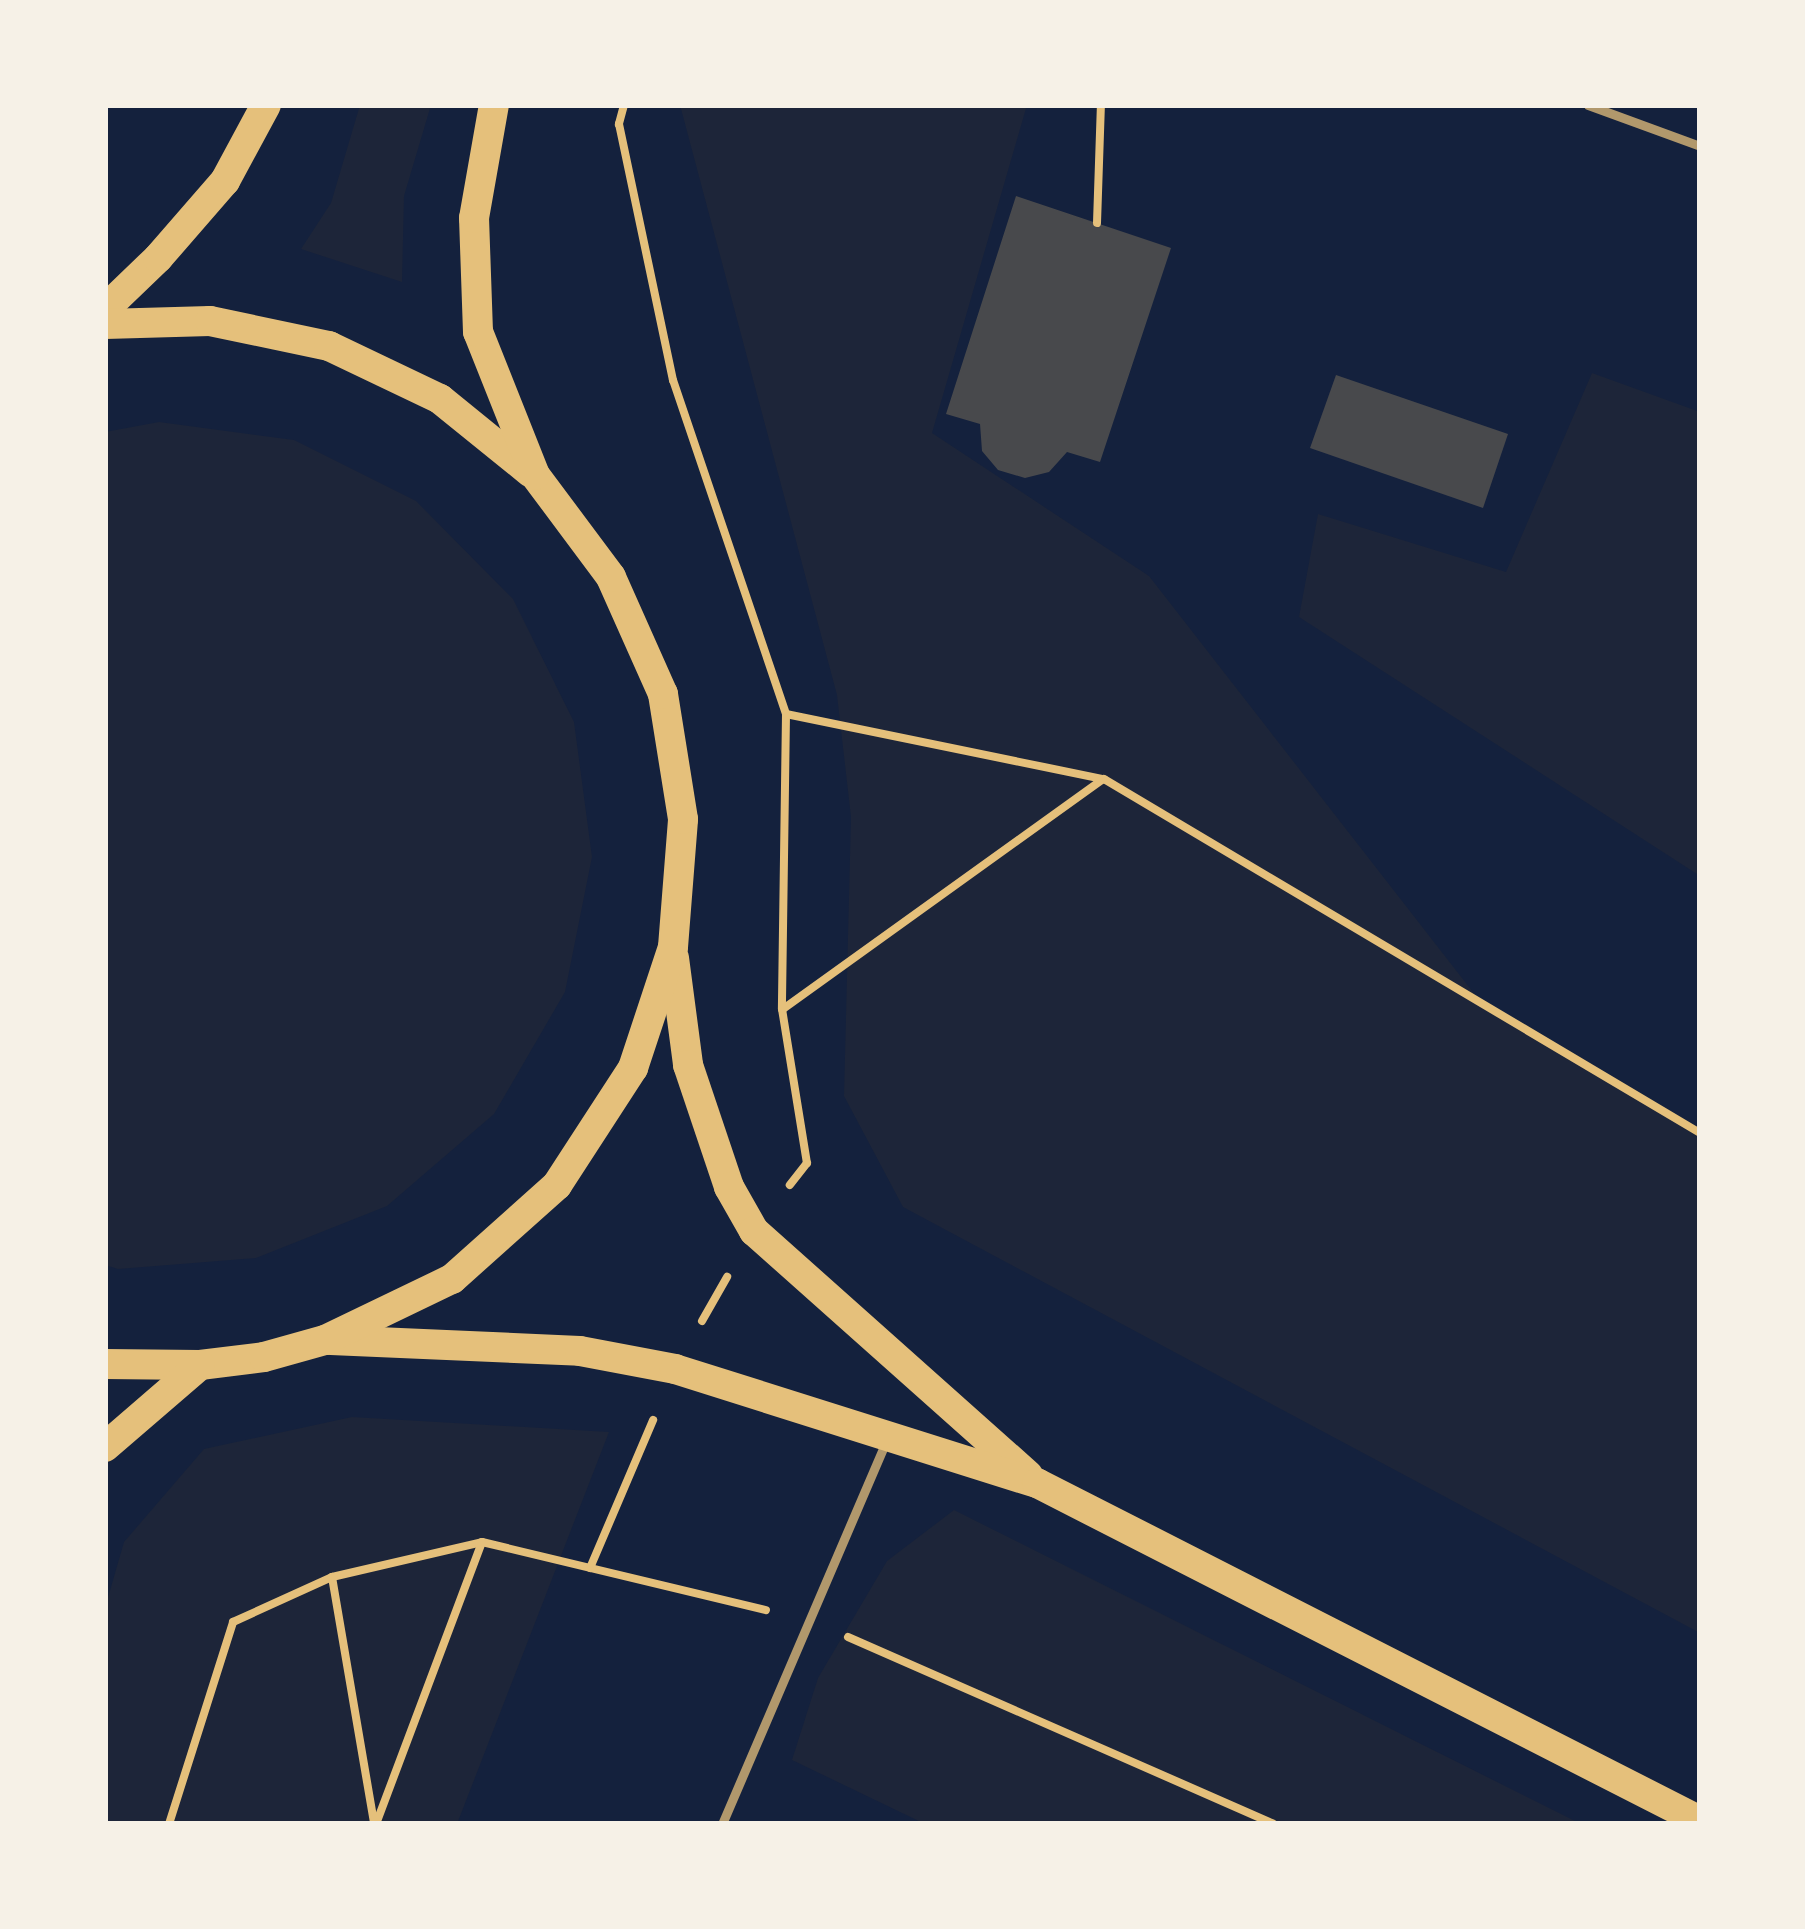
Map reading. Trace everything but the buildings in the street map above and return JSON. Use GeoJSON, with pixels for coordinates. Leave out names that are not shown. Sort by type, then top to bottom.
{"type":"FeatureCollection","features":[{"type":"Feature","properties":{"kind":"main road"},"geometry":{"type":"LineString","coordinates":[[105,309],[158,258],[225,181],[266,105]]}},
{"type":"Feature","properties":{"kind":"main road"},"geometry":{"type":"LineString","coordinates":[[494,105],[474,218],[478,332],[535,476]]}},
{"type":"Feature","properties":{"kind":"main road"},"geometry":{"type":"LineString","coordinates":[[105,324],[210,321],[329,346],[440,399],[535,476],[611,577],[663,694],[683,819],[673,946],[688,1065],[729,1187],[754,1231],[1037,1483]]}},
{"type":"Feature","properties":{"kind":"main road"},"geometry":{"type":"LineString","coordinates":[[105,1364],[200,1366],[264,1357],[325,1340],[452,1279],[556,1185],[633,1068],[673,946]]}},
{"type":"Feature","properties":{"kind":"main road"},"geometry":{"type":"LineString","coordinates":[[325,1340],[580,1351],[675,1369],[1037,1483],[1700,1821]]}},
{"type":"Feature","properties":{"kind":"main road"},"geometry":{"type":"LineString","coordinates":[[105,1447],[200,1366]]}},
{"type":"Feature","properties":{"kind":"lane"},"geometry":{"type":"LineString","coordinates":[[1588,105],[1700,146]]}},
{"type":"Feature","properties":{"kind":"lane"},"geometry":{"type":"LineString","coordinates":[[722,1824],[889,1436]]}},
{"type":"Feature","properties":{"kind":"path"},"geometry":{"type":"LineString","coordinates":[[1097,223],[1101,105]]}},
{"type":"Feature","properties":{"kind":"path"},"geometry":{"type":"LineString","coordinates":[[786,714],[1103,779],[1700,1133]]}},
{"type":"Feature","properties":{"kind":"path"},"geometry":{"type":"LineString","coordinates":[[782,1009],[1103,779]]}},
{"type":"Feature","properties":{"kind":"path"},"geometry":{"type":"LineString","coordinates":[[375,1824],[482,1542]]}},
{"type":"Feature","properties":{"kind":"path"},"geometry":{"type":"LineString","coordinates":[[169,1824],[233,1622],[332,1576],[482,1542],[809,1620],[1274,1824]]}},
{"type":"Feature","properties":{"kind":"path"},"geometry":{"type":"LineString","coordinates":[[332,1576],[375,1824]]}},
{"type":"Feature","properties":{"kind":"shaded area"},"geometry":{"type":"Polygon","coordinates":[[[360,105],[431,105],[404,196],[402,282],[301,249],[331,203],[360,105]]]}},
{"type":"Feature","properties":{"kind":"shaded area"},"geometry":{"type":"Polygon","coordinates":[[[680,105],[1027,105],[932,433],[1149,576],[1483,1005],[1700,1133],[1700,1633],[903,1207],[844,1096],[851,817],[837,695],[680,105]]]}},
{"type":"Feature","properties":{"kind":"shaded area"},"geometry":{"type":"Polygon","coordinates":[[[1592,373],[1700,412],[1700,876],[1299,617],[1318,514],[1506,572],[1592,373]]]}},
{"type":"Feature","properties":{"kind":"shaded area"},"geometry":{"type":"Polygon","coordinates":[[[159,422],[294,440],[416,501],[513,599],[574,722],[592,857],[565,992],[494,1114],[387,1206],[256,1258],[118,1269],[105,1265],[105,432],[159,422]]]}},
{"type":"Feature","properties":{"kind":"shaded area"},"geometry":{"type":"Polygon","coordinates":[[[352,1417],[609,1432],[457,1824],[105,1824],[105,1608],[124,1542],[204,1449],[352,1417]]]}},
{"type":"Feature","properties":{"kind":"shaded area"},"geometry":{"type":"Polygon","coordinates":[[[954,1510],[1581,1824],[925,1824],[792,1760],[818,1678],[887,1561],[954,1510]]]}}]}
